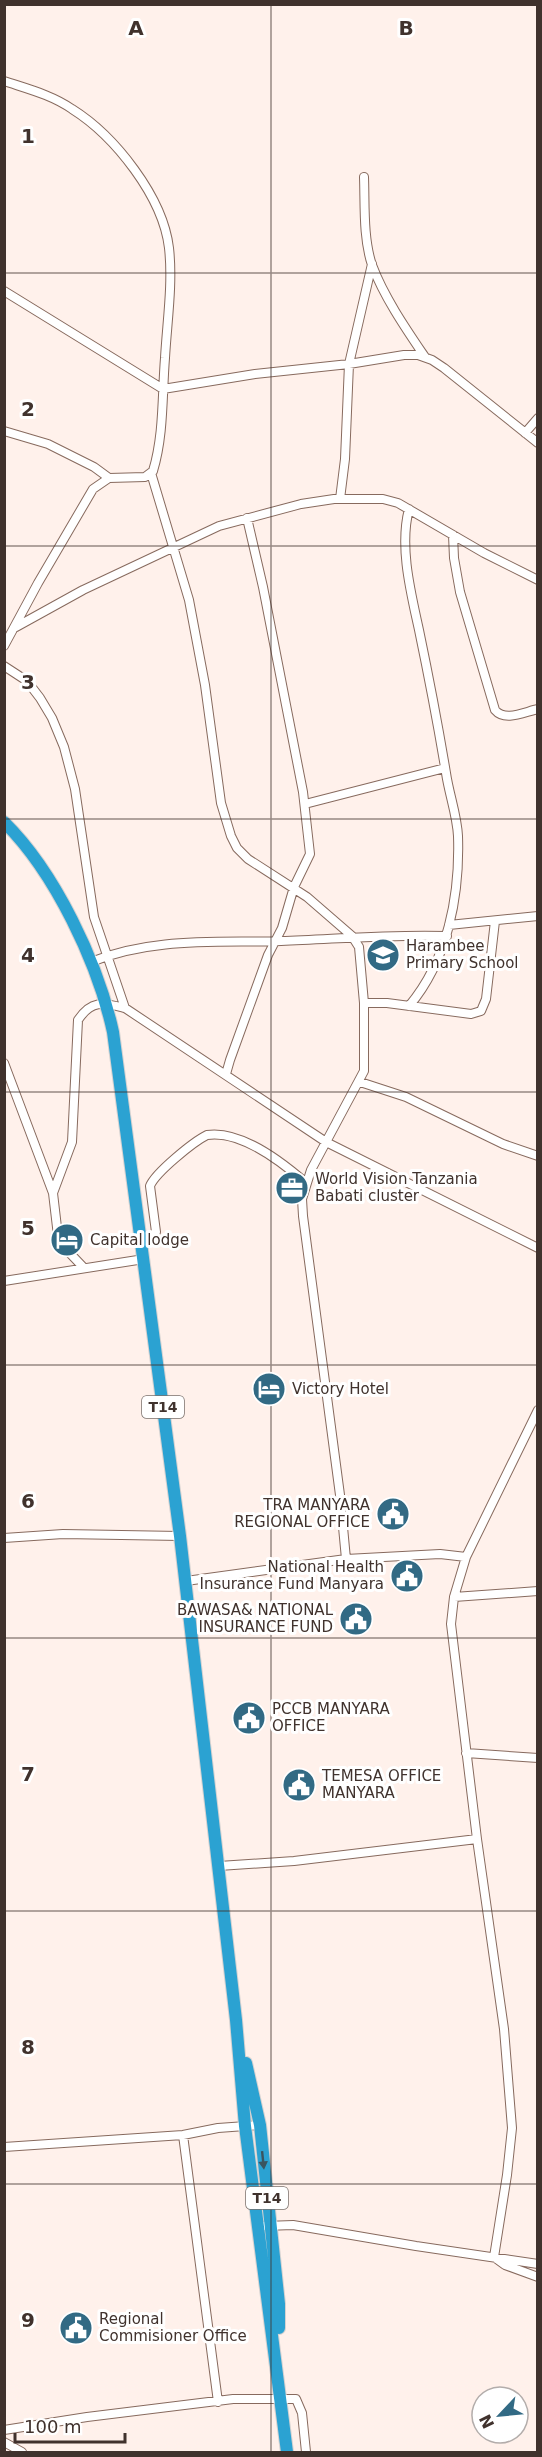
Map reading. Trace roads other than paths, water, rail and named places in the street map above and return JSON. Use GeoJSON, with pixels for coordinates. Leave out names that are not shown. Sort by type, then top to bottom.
{"type":"FeatureCollection","features":[{"type":"Feature","properties":{"kind":"highway","name":"T14"},"geometry":{"type":"LineString","coordinates":[[6,826],[57,892],[91,962],[113,1032],[186,1581],[236,2020],[245,2126],[279,2304],[279,2378],[288,2452]]}},
{"type":"Feature","properties":{"kind":"highway","name":"T14"},"geometry":{"type":"LineString","coordinates":[[236,2020],[260,2125],[264,2226]]}},
{"type":"Feature","properties":{"kind":"street"},"geometry":{"type":"LineString","coordinates":[[4,81],[55,99],[88,120],[129,163],[146,188],[161,218],[169,248],[161,435],[151,473],[194,626],[205,685],[216,775],[226,825],[237,848],[248,859],[294,888],[352,936],[359,947],[366,1060],[360,1082],[326,1142],[306,1183],[302,1199],[339,1485],[346,1559]]}},
{"type":"Feature","properties":{"kind":"street"},"geometry":{"type":"LineString","coordinates":[[364,177],[366,224],[372,264],[425,357]]}},
{"type":"Feature","properties":{"kind":"street"},"geometry":{"type":"LineString","coordinates":[[340,498],[345,459],[349,364],[372,264]]}},
{"type":"Feature","properties":{"kind":"street"},"geometry":{"type":"LineString","coordinates":[[4,291],[163,389],[255,374],[349,364],[404,355],[425,357],[444,368],[537,443]]}},
{"type":"Feature","properties":{"kind":"street"},"geometry":{"type":"LineString","coordinates":[[525,433],[537,418]]}},
{"type":"Feature","properties":{"kind":"street"},"geometry":{"type":"LineString","coordinates":[[4,431],[48,444],[94,467],[109,478]]}},
{"type":"Feature","properties":{"kind":"street"},"geometry":{"type":"LineString","coordinates":[[4,646],[93,489],[109,478],[145,477],[151,473]]}},
{"type":"Feature","properties":{"kind":"street"},"geometry":{"type":"LineString","coordinates":[[14,628],[75,595],[219,526],[301,504],[340,498],[383,499],[409,509],[537,580]]}},
{"type":"Feature","properties":{"kind":"street"},"geometry":{"type":"LineString","coordinates":[[409,509],[405,543],[410,578],[458,836],[447,936],[431,975],[409,1006]]}},
{"type":"Feature","properties":{"kind":"street"},"geometry":{"type":"LineString","coordinates":[[226,1074],[274,941],[285,919],[294,888],[310,854],[305,804],[248,518]]}},
{"type":"Feature","properties":{"kind":"street"},"geometry":{"type":"LineString","coordinates":[[453,535],[454,558],[460,592],[495,710],[502,716],[537,710]]}},
{"type":"Feature","properties":{"kind":"street"},"geometry":{"type":"LineString","coordinates":[[4,666],[27,681],[40,698],[52,718],[64,747],[75,789],[94,917],[125,1008]]}},
{"type":"Feature","properties":{"kind":"street"},"geometry":{"type":"LineString","coordinates":[[305,804],[445,768]]}},
{"type":"Feature","properties":{"kind":"street"},"geometry":{"type":"LineString","coordinates":[[449,925],[537,916]]}},
{"type":"Feature","properties":{"kind":"street"},"geometry":{"type":"LineString","coordinates":[[364,1003],[387,1003],[471,1014],[481,1011],[486,999],[495,921]]}},
{"type":"Feature","properties":{"kind":"street"},"geometry":{"type":"LineString","coordinates":[[91,962],[108,955],[169,942],[274,941],[352,936],[447,936]]}},
{"type":"Feature","properties":{"kind":"street"},"geometry":{"type":"LineString","coordinates":[[53,1194],[72,1142],[78,1020],[90,1007],[104,1003],[125,1008],[326,1142],[537,1248]]}},
{"type":"Feature","properties":{"kind":"street"},"geometry":{"type":"LineString","coordinates":[[4,1063],[53,1194],[60,1242],[84,1268]]}},
{"type":"Feature","properties":{"kind":"street"},"geometry":{"type":"LineString","coordinates":[[360,1082],[406,1097],[503,1144],[537,1156]]}},
{"type":"Feature","properties":{"kind":"street"},"geometry":{"type":"LineString","coordinates":[[142,1245],[156,1232],[150,1186],[152,1180],[160,1171],[207,1135],[217,1134],[259,1149],[306,1183]]}},
{"type":"Feature","properties":{"kind":"street"},"geometry":{"type":"LineString","coordinates":[[4,1281],[144,1259]]}},
{"type":"Feature","properties":{"kind":"street"},"geometry":{"type":"LineString","coordinates":[[494,2257],[512,2128],[504,2028],[477,1839],[451,1624],[454,1597],[465,1557],[537,1410]]}},
{"type":"Feature","properties":{"kind":"street"},"geometry":{"type":"LineString","coordinates":[[4,1538],[63,1534],[180,1536]]}},
{"type":"Feature","properties":{"kind":"street"},"geometry":{"type":"LineString","coordinates":[[186,1581],[346,1559],[440,1554],[465,1557]]}},
{"type":"Feature","properties":{"kind":"street"},"geometry":{"type":"LineString","coordinates":[[454,1597],[537,1591]]}},
{"type":"Feature","properties":{"kind":"street"},"geometry":{"type":"LineString","coordinates":[[466,1753],[537,1758]]}},
{"type":"Feature","properties":{"kind":"street"},"geometry":{"type":"LineString","coordinates":[[219,1866],[294,1861],[477,1839]]}},
{"type":"Feature","properties":{"kind":"street"},"geometry":{"type":"LineString","coordinates":[[4,2147],[183,2135],[218,2128],[260,2125]]}},
{"type":"Feature","properties":{"kind":"street"},"geometry":{"type":"LineString","coordinates":[[183,2135],[218,2402]]}},
{"type":"Feature","properties":{"kind":"street"},"geometry":{"type":"LineString","coordinates":[[264,2226],[293,2225],[537,2264]]}},
{"type":"Feature","properties":{"kind":"street"},"geometry":{"type":"LineString","coordinates":[[494,2257],[505,2265],[537,2277]]}},
{"type":"Feature","properties":{"kind":"street"},"geometry":{"type":"LineString","coordinates":[[4,2430],[87,2417],[247,2398],[296,2399],[300,2406],[306,2452]]}},
{"type":"Feature","properties":{"kind":"street"},"geometry":{"type":"LineString","coordinates":[[4,2442],[22,2452]]}},
{"type":"Feature","properties":{"kind":"place","name":"Harambee Primary School"},"geometry":{"type":"Point","coordinates":[383,955]}},
{"type":"Feature","properties":{"kind":"place","name":"World Vision Tanzania Babati cluster"},"geometry":{"type":"Point","coordinates":[292,1188]}},
{"type":"Feature","properties":{"kind":"place","name":"Capital lodge"},"geometry":{"type":"Point","coordinates":[67,1240]}},
{"type":"Feature","properties":{"kind":"place","name":"Victory Hotel"},"geometry":{"type":"Point","coordinates":[269,1389]}},
{"type":"Feature","properties":{"kind":"place","name":"TRA MANYARA REGIONAL OFFICE"},"geometry":{"type":"Point","coordinates":[393,1514]}},
{"type":"Feature","properties":{"kind":"place","name":"National Health Insurance Fund Manyara"},"geometry":{"type":"Point","coordinates":[407,1576]}},
{"type":"Feature","properties":{"kind":"place","name":"BAWASA& NATIONAL INSURANCE FUND"},"geometry":{"type":"Point","coordinates":[356,1619]}},
{"type":"Feature","properties":{"kind":"place","name":"PCCB MANYARA OFFICE"},"geometry":{"type":"Point","coordinates":[249,1718]}},
{"type":"Feature","properties":{"kind":"place","name":"TEMESA OFFICE MANYARA"},"geometry":{"type":"Point","coordinates":[299,1785]}},
{"type":"Feature","properties":{"kind":"place","name":"Regional Commisioner Office"},"geometry":{"type":"Point","coordinates":[76,2328]}}]}
